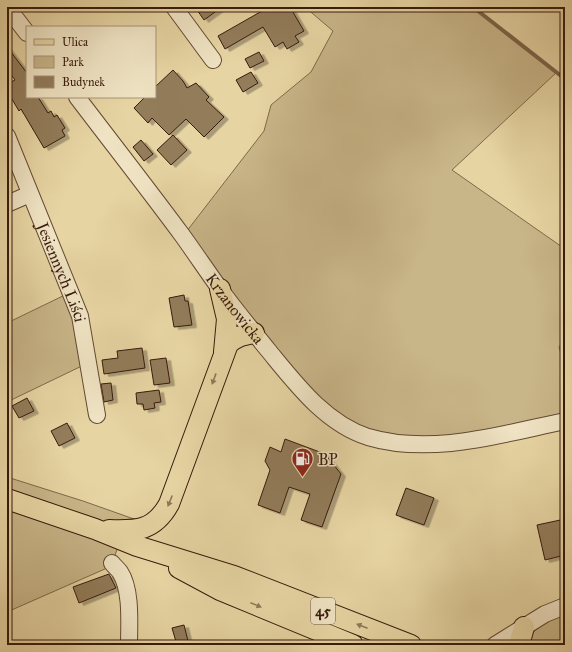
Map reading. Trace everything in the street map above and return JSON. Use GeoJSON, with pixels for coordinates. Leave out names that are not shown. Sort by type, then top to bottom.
{"type":"FeatureCollection","features":[{"type":"Feature","properties":{"kind":"main road"},"geometry":{"type":"LineString","coordinates":[[220,289],[227,319],[224,352]]}},
{"type":"Feature","properties":{"kind":"main road"},"geometry":{"type":"LineString","coordinates":[[95,529],[136,530],[151,525],[162,516],[169,504],[228,344],[233,338],[254,333]]}},
{"type":"Feature","properties":{"kind":"main road","name":"45"},"geometry":{"type":"LineString","coordinates":[[7,499],[95,529],[137,546],[234,576],[411,645]]}},
{"type":"Feature","properties":{"kind":"main road","name":"45"},"geometry":{"type":"LineString","coordinates":[[137,546],[220,590],[353,645]]}},
{"type":"Feature","properties":{"kind":"street"},"geometry":{"type":"LineString","coordinates":[[7,7],[26,32]]}},
{"type":"Feature","properties":{"kind":"street"},"geometry":{"type":"LineString","coordinates":[[174,7],[213,60]]}},
{"type":"Feature","properties":{"kind":"street","name":"Krzanowicka"},"geometry":{"type":"LineString","coordinates":[[78,98],[183,236],[220,289],[254,333],[285,371],[309,397],[328,415],[342,425],[355,432],[386,441],[444,444],[565,421]]}},
{"type":"Feature","properties":{"kind":"street","name":"Jesiennych Liści"},"geometry":{"type":"LineString","coordinates":[[7,136],[80,316],[97,414]]}},
{"type":"Feature","properties":{"kind":"street"},"geometry":{"type":"LineString","coordinates":[[7,204],[30,194]]}},
{"type":"Feature","properties":{"kind":"street"},"geometry":{"type":"LineString","coordinates":[[112,563],[121,573],[127,589],[129,645]]}},
{"type":"Feature","properties":{"kind":"street"},"geometry":{"type":"LineString","coordinates":[[495,645],[522,636],[545,614],[565,606]]}},
{"type":"Feature","properties":{"kind":"green space"},"geometry":{"type":"Polygon","coordinates":[[[305,7],[473,7],[557,72],[452,170],[565,249],[565,338],[559,347],[565,368],[565,421],[404,443],[328,415],[183,236],[264,131],[271,105],[311,72],[333,31],[305,7]]]}},
{"type":"Feature","properties":{"kind":"green space"},"geometry":{"type":"Polygon","coordinates":[[[71,292],[88,363],[7,402],[7,323],[71,292]]]}},
{"type":"Feature","properties":{"kind":"green space"},"geometry":{"type":"Polygon","coordinates":[[[7,477],[83,501],[151,525],[124,531],[112,563],[114,565],[7,612],[7,477]]]}},
{"type":"Feature","properties":{"kind":"green space"},"geometry":{"type":"Polygon","coordinates":[[[565,612],[565,645],[528,645],[532,633],[548,621],[565,612]]]}},
{"type":"Feature","properties":{"kind":"building"},"geometry":{"type":"Polygon","coordinates":[[[195,7],[222,7],[204,20],[195,7]]]}},
{"type":"Feature","properties":{"kind":"building"},"geometry":{"type":"Polygon","coordinates":[[[269,7],[290,7],[304,31],[295,36],[299,42],[287,49],[283,42],[275,47],[263,27],[225,49],[218,36],[269,7]]]}},
{"type":"Feature","properties":{"kind":"building"},"geometry":{"type":"Polygon","coordinates":[[[7,47],[26,72],[26,98],[39,98],[48,113],[51,111],[54,117],[57,115],[65,128],[62,130],[65,136],[44,148],[21,109],[19,111],[7,91],[7,84],[15,80],[7,69],[7,47]]]}},
{"type":"Feature","properties":{"kind":"building"},"geometry":{"type":"Polygon","coordinates":[[[259,52],[264,61],[250,68],[245,59],[259,52]]]}},
{"type":"Feature","properties":{"kind":"building"},"geometry":{"type":"Polygon","coordinates":[[[173,70],[187,88],[196,83],[209,97],[206,100],[224,117],[204,137],[186,119],[169,135],[152,118],[148,123],[134,108],[144,98],[156,98],[156,86],[173,70]]]}},
{"type":"Feature","properties":{"kind":"building"},"geometry":{"type":"Polygon","coordinates":[[[251,72],[258,83],[243,92],[236,80],[251,72]]]}},
{"type":"Feature","properties":{"kind":"building"},"geometry":{"type":"Polygon","coordinates":[[[173,135],[187,150],[171,165],[157,150],[173,135]]]}},
{"type":"Feature","properties":{"kind":"building"},"geometry":{"type":"Polygon","coordinates":[[[141,140],[153,154],[144,161],[133,147],[141,140]]]}},
{"type":"Feature","properties":{"kind":"building"},"geometry":{"type":"Polygon","coordinates":[[[184,295],[185,301],[188,301],[192,325],[174,327],[169,298],[184,295]]]}},
{"type":"Feature","properties":{"kind":"building"},"geometry":{"type":"Polygon","coordinates":[[[142,348],[145,368],[104,374],[102,360],[118,358],[117,351],[142,348]]]}},
{"type":"Feature","properties":{"kind":"building"},"geometry":{"type":"Polygon","coordinates":[[[166,358],[170,383],[154,385],[150,360],[166,358]]]}},
{"type":"Feature","properties":{"kind":"building"},"geometry":{"type":"Polygon","coordinates":[[[111,383],[113,400],[104,402],[101,384],[111,383]]]}},
{"type":"Feature","properties":{"kind":"building"},"geometry":{"type":"Polygon","coordinates":[[[159,390],[161,402],[154,403],[155,408],[144,410],[143,404],[137,404],[136,393],[159,390]]]}},
{"type":"Feature","properties":{"kind":"building"},"geometry":{"type":"Polygon","coordinates":[[[27,398],[34,411],[19,418],[12,406],[27,398]]]}},
{"type":"Feature","properties":{"kind":"building"},"geometry":{"type":"Polygon","coordinates":[[[67,423],[75,438],[59,446],[51,431],[67,423]]]}},
{"type":"Feature","properties":{"kind":"building"},"geometry":{"type":"Polygon","coordinates":[[[285,439],[325,454],[341,474],[322,527],[301,520],[310,494],[289,487],[280,513],[258,505],[270,470],[265,461],[270,447],[281,452],[285,439]]]}},
{"type":"Feature","properties":{"kind":"building"},"geometry":{"type":"Polygon","coordinates":[[[406,488],[434,498],[424,525],[396,515],[406,488]]]}},
{"type":"Feature","properties":{"kind":"building"},"geometry":{"type":"Polygon","coordinates":[[[565,519],[565,555],[545,560],[537,525],[565,519]]]}},
{"type":"Feature","properties":{"kind":"building"},"geometry":{"type":"Polygon","coordinates":[[[109,574],[116,588],[79,603],[73,587],[109,574]]]}},
{"type":"Feature","properties":{"kind":"building"},"geometry":{"type":"Polygon","coordinates":[[[184,625],[189,645],[177,645],[172,628],[184,625]]]}},
{"type":"Feature","properties":{"kind":"waterway"},"geometry":{"type":"LineString","coordinates":[[473,7],[565,79]]}},
{"type":"Feature","properties":{"kind":"place","name":"BP"},"geometry":{"type":"Point","coordinates":[302,478]}}]}
